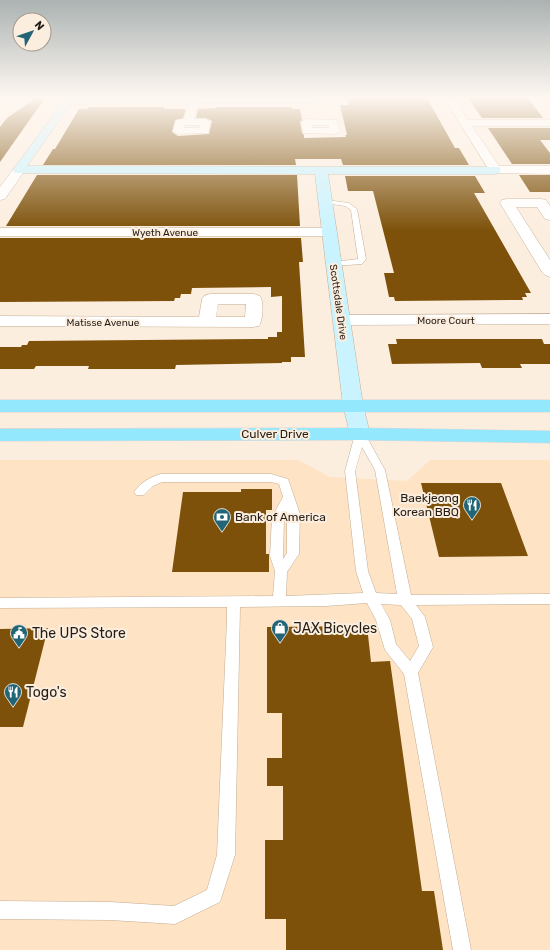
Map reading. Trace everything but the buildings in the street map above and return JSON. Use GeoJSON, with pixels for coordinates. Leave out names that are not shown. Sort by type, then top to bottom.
{"type":"FeatureCollection","features":[{"type":"Feature","properties":{"kind":"main road"},"geometry":{"type":"LineString","coordinates":[[4,407],[353,405],[550,406]]}},
{"type":"Feature","properties":{"kind":"main road","name":"Culver Drive"},"geometry":{"type":"LineString","coordinates":[[0,435],[360,434],[550,437]]}},
{"type":"Feature","properties":{"kind":"street"},"geometry":{"type":"LineString","coordinates":[[0,196],[6,180],[19,170],[39,142]]}},
{"type":"Feature","properties":{"kind":"street"},"geometry":{"type":"LineString","coordinates":[[477,142],[495,170]]}},
{"type":"Feature","properties":{"kind":"street"},"geometry":{"type":"LineString","coordinates":[[19,170],[550,170]]}},
{"type":"Feature","properties":{"kind":"street","name":"Scottsdale Drive"},"geometry":{"type":"LineString","coordinates":[[321,170],[353,405],[360,434]]}},
{"type":"Feature","properties":{"kind":"street"},"geometry":{"type":"LineString","coordinates":[[536,217],[550,272]]}},
{"type":"Feature","properties":{"kind":"street","name":"Wyeth Avenue"},"geometry":{"type":"LineString","coordinates":[[0,232],[330,232]]}},
{"type":"Feature","properties":{"kind":"street","name":"Moore Court"},"geometry":{"type":"LineString","coordinates":[[342,320],[550,319]]}},
{"type":"Feature","properties":{"kind":"street","name":"Matisse Avenue"},"geometry":{"type":"LineString","coordinates":[[0,321],[207,322]]}},
{"type":"Feature","properties":{"kind":"lane"},"geometry":{"type":"LineString","coordinates":[[326,202],[347,204],[354,209],[362,259],[359,262],[334,264]]}},
{"type":"Feature","properties":{"kind":"lane"},"geometry":{"type":"LineString","coordinates":[[360,434],[350,471],[362,572],[371,598],[383,620],[390,646],[411,672],[462,950]]}},
{"type":"Feature","properties":{"kind":"lane"},"geometry":{"type":"LineString","coordinates":[[360,434],[380,470],[405,600],[418,617],[426,647],[411,672]]}},
{"type":"Feature","properties":{"kind":"lane"},"geometry":{"type":"LineString","coordinates":[[140,492],[149,483],[161,478],[271,478],[284,482],[294,514],[293,554],[281,571]]}},
{"type":"Feature","properties":{"kind":"lane"},"geometry":{"type":"LineString","coordinates":[[279,602],[281,571],[276,556],[278,517],[288,498]]}},
{"type":"Feature","properties":{"kind":"lane"},"geometry":{"type":"LineString","coordinates":[[0,603],[326,602],[371,598],[405,600],[550,599]]}},
{"type":"Feature","properties":{"kind":"lane"},"geometry":{"type":"LineString","coordinates":[[0,910],[110,911],[175,915],[214,896],[226,855],[234,602]]}},
{"type":"Feature","properties":{"kind":"shaded area"},"geometry":{"type":"Polygon","coordinates":[[[0,460],[298,460],[330,477],[407,481],[430,460],[550,460],[550,950],[0,950],[0,460]]]}},
{"type":"Feature","properties":{"kind":"place","name":"Baekjeong Korean BBQ"},"geometry":{"type":"Point","coordinates":[472,520]}},
{"type":"Feature","properties":{"kind":"place","name":"Bank of America"},"geometry":{"type":"Point","coordinates":[222,532]}},
{"type":"Feature","properties":{"kind":"place","name":"JAX Bicycles"},"geometry":{"type":"Point","coordinates":[280,643]}},
{"type":"Feature","properties":{"kind":"place","name":"The UPS Store"},"geometry":{"type":"Point","coordinates":[19,648]}},
{"type":"Feature","properties":{"kind":"place","name":"Togo's"},"geometry":{"type":"Point","coordinates":[13,707]}}]}
